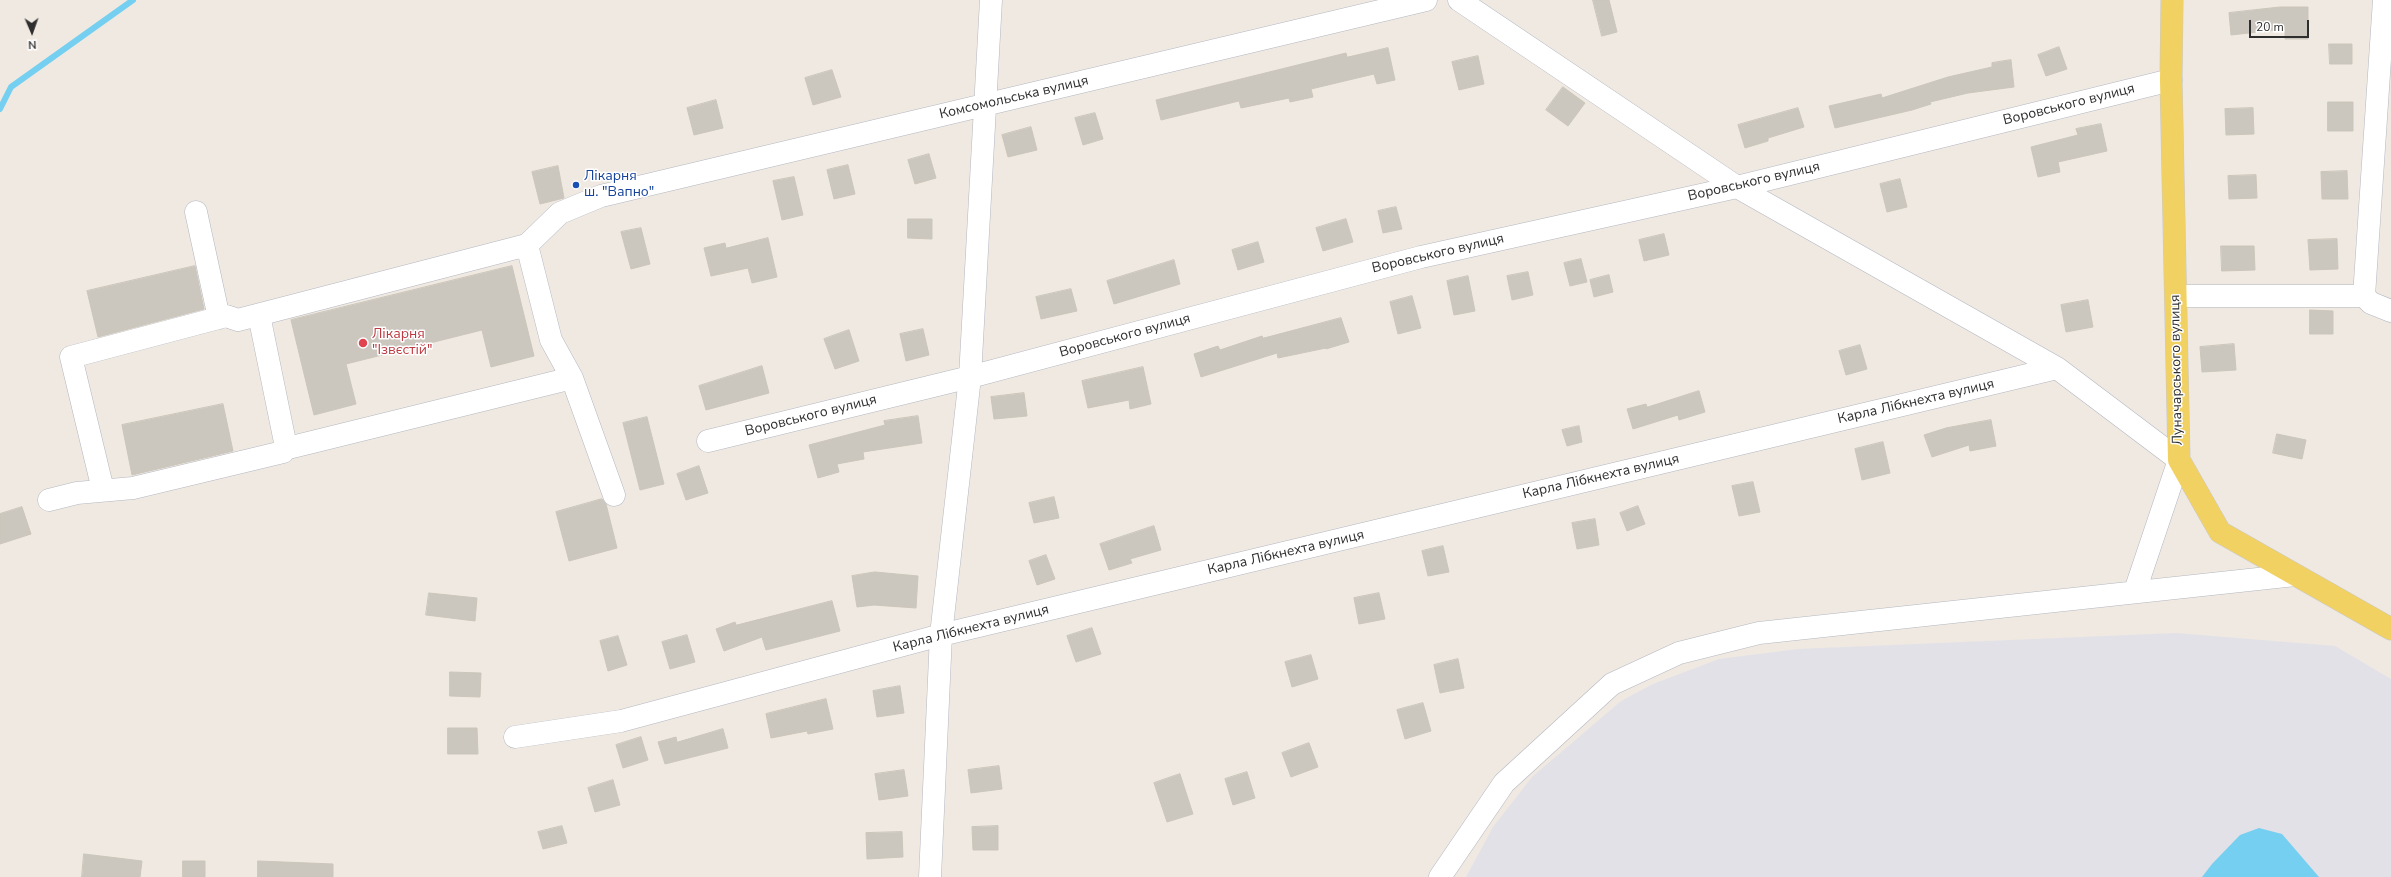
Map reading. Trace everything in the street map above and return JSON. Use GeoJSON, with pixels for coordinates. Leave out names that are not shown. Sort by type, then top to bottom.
{"type":"FeatureCollection","features":[{"type":"Feature","properties":{"kind":"main road","name":"Луначарського вулиця"},"geometry":{"type":"LineString","coordinates":[[2172,0],[2171,80],[2179,460],[2220,532],[2391,629]]}},
{"type":"Feature","properties":{"kind":"street"},"geometry":{"type":"LineString","coordinates":[[930,877],[941,635],[970,377],[991,0]]}},
{"type":"Feature","properties":{"kind":"street","name":"Комсомольська вулиця"},"geometry":{"type":"LineString","coordinates":[[527,245],[560,213],[601,196],[1426,0]]}},
{"type":"Feature","properties":{"kind":"street"},"geometry":{"type":"LineString","coordinates":[[1458,0],[1737,187],[2057,368],[2179,460],[2135,591]]}},
{"type":"Feature","properties":{"kind":"street"},"geometry":{"type":"LineString","coordinates":[[2364,296],[2384,0]]}},
{"type":"Feature","properties":{"kind":"street","name":"Воровського вулиця"},"geometry":{"type":"LineString","coordinates":[[708,441],[970,377],[1421,257],[1737,187],[2171,80]]}},
{"type":"Feature","properties":{"kind":"street"},"geometry":{"type":"LineString","coordinates":[[196,212],[219,318]]}},
{"type":"Feature","properties":{"kind":"street"},"geometry":{"type":"LineString","coordinates":[[103,490],[71,357],[226,316],[238,320],[259,315],[527,245],[551,340],[572,378],[614,494]]}},
{"type":"Feature","properties":{"kind":"street"},"geometry":{"type":"LineString","coordinates":[[2176,296],[2364,296],[2371,303],[2391,311]]}},
{"type":"Feature","properties":{"kind":"street"},"geometry":{"type":"LineString","coordinates":[[259,315],[285,442],[284,449]]}},
{"type":"Feature","properties":{"kind":"street","name":"Карла Лібкнехта вулиця"},"geometry":{"type":"LineString","coordinates":[[515,737],[621,721],[941,635],[2057,368]]}},
{"type":"Feature","properties":{"kind":"street"},"geometry":{"type":"LineString","coordinates":[[49,500],[77,493],[133,488],[283,452],[284,449],[572,378]]}},
{"type":"Feature","properties":{"kind":"street"},"geometry":{"type":"LineString","coordinates":[[1440,877],[1504,783],[1612,684],[1679,653],[1758,633],[2135,591],[2295,575]]}},
{"type":"Feature","properties":{"kind":"shaded area"},"geometry":{"type":"Polygon","coordinates":[[[2176,633],[2335,646],[2391,679],[2391,877],[1466,877],[1493,827],[1532,777],[1621,701],[1653,684],[1719,659],[1798,649],[2176,633]]]}},
{"type":"Feature","properties":{"kind":"water"},"geometry":{"type":"Polygon","coordinates":[[[2259,828],[2282,834],[2319,877],[2202,877],[2212,864],[2240,835],[2259,828]]]}},
{"type":"Feature","properties":{"kind":"building"},"geometry":{"type":"Polygon","coordinates":[[[1593,0],[1609,0],[1617,32],[1602,36],[1593,0]]]}},
{"type":"Feature","properties":{"kind":"building"},"geometry":{"type":"Polygon","coordinates":[[[2280,7],[2308,7],[2308,39],[2285,39],[2285,29],[2231,35],[2229,13],[2280,7]]]}},
{"type":"Feature","properties":{"kind":"building"},"geometry":{"type":"Polygon","coordinates":[[[2329,44],[2352,44],[2352,64],[2330,64],[2329,44]]]}},
{"type":"Feature","properties":{"kind":"building"},"geometry":{"type":"Polygon","coordinates":[[[2059,47],[2067,69],[2046,76],[2038,55],[2059,47]]]}},
{"type":"Feature","properties":{"kind":"building"},"geometry":{"type":"Polygon","coordinates":[[[1388,48],[1395,80],[1377,84],[1374,74],[1311,89],[1313,97],[1290,102],[1289,98],[1241,108],[1239,101],[1161,120],[1156,100],[1346,53],[1347,57],[1388,48]]]}},
{"type":"Feature","properties":{"kind":"building"},"geometry":{"type":"Polygon","coordinates":[[[1478,56],[1484,84],[1459,90],[1452,62],[1478,56]]]}},
{"type":"Feature","properties":{"kind":"building"},"geometry":{"type":"Polygon","coordinates":[[[2011,60],[2014,87],[1968,93],[1930,102],[1931,104],[1912,110],[1835,128],[1829,106],[1881,94],[1882,98],[1948,77],[1992,67],[1992,63],[2011,60]]]}},
{"type":"Feature","properties":{"kind":"building"},"geometry":{"type":"Polygon","coordinates":[[[832,70],[841,97],[813,105],[805,78],[832,70]]]}},
{"type":"Feature","properties":{"kind":"building"},"geometry":{"type":"Polygon","coordinates":[[[1563,87],[1585,103],[1568,126],[1546,110],[1563,87]]]}},
{"type":"Feature","properties":{"kind":"building"},"geometry":{"type":"Polygon","coordinates":[[[716,100],[723,128],[694,135],[687,108],[716,100]]]}},
{"type":"Feature","properties":{"kind":"building"},"geometry":{"type":"Polygon","coordinates":[[[2328,102],[2353,102],[2353,131],[2328,131],[2328,102]]]}},
{"type":"Feature","properties":{"kind":"building"},"geometry":{"type":"Polygon","coordinates":[[[1798,108],[1804,127],[1768,138],[1768,141],[1745,148],[1738,125],[1798,108]]]}},
{"type":"Feature","properties":{"kind":"building"},"geometry":{"type":"Polygon","coordinates":[[[2253,108],[2254,134],[2226,135],[2225,109],[2253,108]]]}},
{"type":"Feature","properties":{"kind":"building"},"geometry":{"type":"Polygon","coordinates":[[[1095,113],[1103,139],[1083,145],[1075,118],[1095,113]]]}},
{"type":"Feature","properties":{"kind":"building"},"geometry":{"type":"Polygon","coordinates":[[[2101,124],[2107,151],[2058,162],[2060,172],[2038,177],[2031,147],[2078,135],[2076,129],[2101,124]]]}},
{"type":"Feature","properties":{"kind":"building"},"geometry":{"type":"Polygon","coordinates":[[[1031,127],[1037,150],[1008,157],[1002,135],[1031,127]]]}},
{"type":"Feature","properties":{"kind":"building"},"geometry":{"type":"Polygon","coordinates":[[[929,154],[936,178],[915,184],[908,160],[929,154]]]}},
{"type":"Feature","properties":{"kind":"building"},"geometry":{"type":"Polygon","coordinates":[[[848,165],[855,194],[834,199],[827,170],[848,165]]]}},
{"type":"Feature","properties":{"kind":"building"},"geometry":{"type":"Polygon","coordinates":[[[558,166],[564,198],[540,204],[532,172],[558,166]]]}},
{"type":"Feature","properties":{"kind":"building"},"geometry":{"type":"Polygon","coordinates":[[[2347,171],[2348,199],[2322,199],[2321,172],[2347,171]]]}},
{"type":"Feature","properties":{"kind":"building"},"geometry":{"type":"Polygon","coordinates":[[[2256,175],[2257,198],[2229,199],[2228,176],[2256,175]]]}},
{"type":"Feature","properties":{"kind":"building"},"geometry":{"type":"Polygon","coordinates":[[[794,177],[803,215],[782,220],[773,181],[794,177]]]}},
{"type":"Feature","properties":{"kind":"building"},"geometry":{"type":"Polygon","coordinates":[[[1900,179],[1907,207],[1887,212],[1880,184],[1900,179]]]}},
{"type":"Feature","properties":{"kind":"building"},"geometry":{"type":"Polygon","coordinates":[[[1396,207],[1402,229],[1383,233],[1378,211],[1396,207]]]}},
{"type":"Feature","properties":{"kind":"building"},"geometry":{"type":"Polygon","coordinates":[[[908,219],[932,219],[932,239],[908,238],[908,219]]]}},
{"type":"Feature","properties":{"kind":"building"},"geometry":{"type":"Polygon","coordinates":[[[1346,219],[1353,242],[1323,251],[1316,228],[1346,219]]]}},
{"type":"Feature","properties":{"kind":"building"},"geometry":{"type":"Polygon","coordinates":[[[641,228],[650,264],[631,269],[621,232],[641,228]]]}},
{"type":"Feature","properties":{"kind":"building"},"geometry":{"type":"Polygon","coordinates":[[[1664,234],[1669,255],[1644,261],[1639,240],[1664,234]]]}},
{"type":"Feature","properties":{"kind":"building"},"geometry":{"type":"Polygon","coordinates":[[[768,238],[777,277],[752,283],[748,268],[711,276],[704,248],[725,243],[726,248],[768,238]]]}},
{"type":"Feature","properties":{"kind":"building"},"geometry":{"type":"Polygon","coordinates":[[[2337,239],[2338,269],[2310,270],[2308,240],[2337,239]]]}},
{"type":"Feature","properties":{"kind":"building"},"geometry":{"type":"Polygon","coordinates":[[[1258,242],[1264,262],[1238,270],[1232,250],[1258,242]]]}},
{"type":"Feature","properties":{"kind":"building"},"geometry":{"type":"Polygon","coordinates":[[[2221,246],[2254,246],[2255,270],[2222,271],[2221,246]]]}},
{"type":"Feature","properties":{"kind":"building"},"geometry":{"type":"Polygon","coordinates":[[[1581,259],[1587,282],[1570,286],[1564,263],[1581,259]]]}},
{"type":"Feature","properties":{"kind":"building"},"geometry":{"type":"Polygon","coordinates":[[[1174,260],[1180,284],[1114,304],[1107,281],[1174,260]]]}},
{"type":"Feature","properties":{"kind":"building"},"geometry":{"type":"Polygon","coordinates":[[[195,266],[204,309],[98,337],[87,291],[195,266]]]}},
{"type":"Feature","properties":{"kind":"building","name":"Лікарня \"Ізвєстій\""},"geometry":{"type":"Polygon","coordinates":[[[512,266],[534,356],[491,367],[482,330],[346,364],[356,404],[314,415],[291,320],[512,266]]]}},
{"type":"Feature","properties":{"kind":"building"},"geometry":{"type":"Polygon","coordinates":[[[1528,272],[1533,295],[1512,300],[1507,276],[1528,272]]]}},
{"type":"Feature","properties":{"kind":"building"},"geometry":{"type":"Polygon","coordinates":[[[1609,275],[1613,292],[1594,297],[1590,280],[1609,275]]]}},
{"type":"Feature","properties":{"kind":"building"},"geometry":{"type":"Polygon","coordinates":[[[1468,276],[1475,311],[1454,315],[1447,281],[1468,276]]]}},
{"type":"Feature","properties":{"kind":"building"},"geometry":{"type":"Polygon","coordinates":[[[1071,289],[1077,311],[1041,319],[1036,297],[1071,289]]]}},
{"type":"Feature","properties":{"kind":"building"},"geometry":{"type":"Polygon","coordinates":[[[1412,296],[1421,328],[1398,334],[1390,302],[1412,296]]]}},
{"type":"Feature","properties":{"kind":"building"},"geometry":{"type":"Polygon","coordinates":[[[2088,300],[2093,327],[2066,332],[2061,305],[2088,300]]]}},
{"type":"Feature","properties":{"kind":"building"},"geometry":{"type":"Polygon","coordinates":[[[2310,310],[2333,311],[2333,334],[2310,334],[2310,310]]]}},
{"type":"Feature","properties":{"kind":"building"},"geometry":{"type":"Polygon","coordinates":[[[1341,318],[1349,342],[1326,349],[1278,358],[1277,353],[1201,377],[1194,354],[1218,346],[1220,350],[1262,336],[1263,338],[1341,318]]]}},
{"type":"Feature","properties":{"kind":"building"},"geometry":{"type":"Polygon","coordinates":[[[923,329],[929,355],[906,361],[900,334],[923,329]]]}},
{"type":"Feature","properties":{"kind":"building"},"geometry":{"type":"Polygon","coordinates":[[[849,330],[859,361],[835,369],[824,339],[849,330]]]}},
{"type":"Feature","properties":{"kind":"building"},"geometry":{"type":"Polygon","coordinates":[[[2234,344],[2236,370],[2202,372],[2200,347],[2234,344]]]}},
{"type":"Feature","properties":{"kind":"building"},"geometry":{"type":"Polygon","coordinates":[[[1860,345],[1867,369],[1846,375],[1839,351],[1860,345]]]}},
{"type":"Feature","properties":{"kind":"building"},"geometry":{"type":"Polygon","coordinates":[[[762,366],[769,393],[706,410],[699,386],[762,366]]]}},
{"type":"Feature","properties":{"kind":"building"},"geometry":{"type":"Polygon","coordinates":[[[1143,367],[1151,404],[1130,409],[1129,400],[1088,408],[1082,381],[1143,367]]]}},
{"type":"Feature","properties":{"kind":"building"},"geometry":{"type":"Polygon","coordinates":[[[1699,391],[1705,412],[1679,420],[1678,415],[1633,429],[1627,409],[1646,404],[1647,407],[1699,391]]]}},
{"type":"Feature","properties":{"kind":"building"},"geometry":{"type":"Polygon","coordinates":[[[1024,393],[1027,416],[994,419],[991,397],[1024,393]]]}},
{"type":"Feature","properties":{"kind":"building"},"geometry":{"type":"Polygon","coordinates":[[[223,404],[233,451],[132,475],[122,425],[223,404]]]}},
{"type":"Feature","properties":{"kind":"building"},"geometry":{"type":"Polygon","coordinates":[[[918,416],[922,443],[863,452],[864,459],[837,464],[839,472],[818,478],[809,445],[885,425],[884,421],[918,416]]]}},
{"type":"Feature","properties":{"kind":"building"},"geometry":{"type":"Polygon","coordinates":[[[647,417],[664,484],[640,490],[623,423],[647,417]]]}},
{"type":"Feature","properties":{"kind":"building"},"geometry":{"type":"Polygon","coordinates":[[[1991,420],[1996,446],[1970,451],[1969,445],[1932,457],[1924,435],[1946,428],[1991,420]]]}},
{"type":"Feature","properties":{"kind":"building"},"geometry":{"type":"Polygon","coordinates":[[[1579,426],[1582,442],[1567,446],[1562,430],[1579,426]]]}},
{"type":"Feature","properties":{"kind":"building"},"geometry":{"type":"Polygon","coordinates":[[[2277,434],[2306,440],[2302,459],[2273,453],[2277,434]]]}},
{"type":"Feature","properties":{"kind":"building"},"geometry":{"type":"Polygon","coordinates":[[[1883,442],[1890,473],[1862,480],[1855,449],[1883,442]]]}},
{"type":"Feature","properties":{"kind":"building"},"geometry":{"type":"Polygon","coordinates":[[[699,466],[708,493],[686,500],[677,474],[699,466]]]}},
{"type":"Feature","properties":{"kind":"building"},"geometry":{"type":"Polygon","coordinates":[[[1753,482],[1760,512],[1739,516],[1732,486],[1753,482]]]}},
{"type":"Feature","properties":{"kind":"building"},"geometry":{"type":"Polygon","coordinates":[[[1054,497],[1059,518],[1034,523],[1029,503],[1054,497]]]}},
{"type":"Feature","properties":{"kind":"building"},"geometry":{"type":"Polygon","coordinates":[[[602,499],[606,504],[617,548],[569,561],[556,512],[602,499]]]}},
{"type":"Feature","properties":{"kind":"building"},"geometry":{"type":"Polygon","coordinates":[[[1638,506],[1645,524],[1627,531],[1620,513],[1638,506]]]}},
{"type":"Feature","properties":{"kind":"building"},"geometry":{"type":"Polygon","coordinates":[[[22,507],[31,534],[0,544],[0,514],[22,507]]]}},
{"type":"Feature","properties":{"kind":"building"},"geometry":{"type":"Polygon","coordinates":[[[1595,519],[1599,545],[1577,549],[1572,523],[1595,519]]]}},
{"type":"Feature","properties":{"kind":"building"},"geometry":{"type":"Polygon","coordinates":[[[1154,526],[1161,550],[1130,559],[1132,563],[1109,570],[1100,544],[1154,526]]]}},
{"type":"Feature","properties":{"kind":"building"},"geometry":{"type":"Polygon","coordinates":[[[1443,546],[1449,572],[1428,576],[1422,551],[1443,546]]]}},
{"type":"Feature","properties":{"kind":"building"},"geometry":{"type":"Polygon","coordinates":[[[1046,555],[1055,579],[1037,585],[1029,561],[1046,555]]]}},
{"type":"Feature","properties":{"kind":"building"},"geometry":{"type":"Polygon","coordinates":[[[875,572],[918,576],[916,608],[874,605],[857,607],[852,576],[875,572]]]}},
{"type":"Feature","properties":{"kind":"building"},"geometry":{"type":"Polygon","coordinates":[[[429,593],[477,598],[475,621],[426,615],[429,593]]]}},
{"type":"Feature","properties":{"kind":"building"},"geometry":{"type":"Polygon","coordinates":[[[1379,593],[1385,619],[1359,624],[1354,598],[1379,593]]]}},
{"type":"Feature","properties":{"kind":"building"},"geometry":{"type":"Polygon","coordinates":[[[832,601],[840,631],[766,650],[762,637],[724,651],[716,629],[735,622],[736,625],[832,601]]]}},
{"type":"Feature","properties":{"kind":"building"},"geometry":{"type":"Polygon","coordinates":[[[1092,628],[1101,654],[1076,662],[1067,636],[1092,628]]]}},
{"type":"Feature","properties":{"kind":"building"},"geometry":{"type":"Polygon","coordinates":[[[687,635],[695,662],[670,669],[662,642],[687,635]]]}},
{"type":"Feature","properties":{"kind":"building"},"geometry":{"type":"Polygon","coordinates":[[[618,636],[627,665],[608,671],[600,641],[618,636]]]}},
{"type":"Feature","properties":{"kind":"building"},"geometry":{"type":"Polygon","coordinates":[[[1311,655],[1318,679],[1292,687],[1285,662],[1311,655]]]}},
{"type":"Feature","properties":{"kind":"building"},"geometry":{"type":"Polygon","coordinates":[[[1458,659],[1464,688],[1440,693],[1434,665],[1458,659]]]}},
{"type":"Feature","properties":{"kind":"building"},"geometry":{"type":"Polygon","coordinates":[[[450,672],[481,673],[480,697],[450,696],[450,672]]]}},
{"type":"Feature","properties":{"kind":"building"},"geometry":{"type":"Polygon","coordinates":[[[900,686],[904,713],[877,717],[873,691],[900,686]]]}},
{"type":"Feature","properties":{"kind":"building"},"geometry":{"type":"Polygon","coordinates":[[[826,699],[833,729],[808,734],[807,731],[771,738],[766,714],[826,699]]]}},
{"type":"Feature","properties":{"kind":"building"},"geometry":{"type":"Polygon","coordinates":[[[1423,703],[1431,731],[1405,739],[1397,710],[1423,703]]]}},
{"type":"Feature","properties":{"kind":"building"},"geometry":{"type":"Polygon","coordinates":[[[448,728],[477,728],[478,754],[448,754],[448,728]]]}},
{"type":"Feature","properties":{"kind":"building"},"geometry":{"type":"Polygon","coordinates":[[[723,729],[728,748],[665,764],[658,742],[676,737],[677,742],[723,729]]]}},
{"type":"Feature","properties":{"kind":"building"},"geometry":{"type":"Polygon","coordinates":[[[641,737],[648,760],[623,768],[616,745],[641,737]]]}},
{"type":"Feature","properties":{"kind":"building"},"geometry":{"type":"Polygon","coordinates":[[[1309,743],[1318,767],[1291,777],[1282,753],[1309,743]]]}},
{"type":"Feature","properties":{"kind":"building"},"geometry":{"type":"Polygon","coordinates":[[[999,766],[1002,789],[971,793],[968,770],[999,766]]]}},
{"type":"Feature","properties":{"kind":"building"},"geometry":{"type":"Polygon","coordinates":[[[904,770],[908,796],[879,800],[875,774],[904,770]]]}},
{"type":"Feature","properties":{"kind":"building"},"geometry":{"type":"Polygon","coordinates":[[[1247,772],[1255,798],[1233,805],[1225,779],[1247,772]]]}},
{"type":"Feature","properties":{"kind":"building"},"geometry":{"type":"Polygon","coordinates":[[[1180,774],[1193,814],[1167,822],[1154,783],[1180,774]]]}},
{"type":"Feature","properties":{"kind":"building"},"geometry":{"type":"Polygon","coordinates":[[[613,780],[620,805],[595,812],[588,788],[613,780]]]}},
{"type":"Feature","properties":{"kind":"building"},"geometry":{"type":"Polygon","coordinates":[[[562,826],[567,843],[543,849],[538,832],[562,826]]]}},
{"type":"Feature","properties":{"kind":"building"},"geometry":{"type":"Polygon","coordinates":[[[998,826],[998,850],[973,850],[972,827],[998,826]]]}},
{"type":"Feature","properties":{"kind":"building"},"geometry":{"type":"Polygon","coordinates":[[[902,832],[903,857],[867,859],[866,833],[902,832]]]}},
{"type":"Feature","properties":{"kind":"building"},"geometry":{"type":"Polygon","coordinates":[[[84,854],[142,861],[140,877],[82,877],[84,854]]]}},
{"type":"Feature","properties":{"kind":"building"},"geometry":{"type":"Polygon","coordinates":[[[183,861],[205,861],[205,877],[183,877],[183,861]]]}},
{"type":"Feature","properties":{"kind":"building"},"geometry":{"type":"Polygon","coordinates":[[[258,861],[333,864],[333,877],[258,877],[258,861]]]}},
{"type":"Feature","properties":{"kind":"waterway"},"geometry":{"type":"LineString","coordinates":[[0,109],[11,87],[133,0]]}},
{"type":"Feature","properties":{"kind":"place","name":"Лікарня ш. \"Вапно\""},"geometry":{"type":"Point","coordinates":[576,185]}},
{"type":"Feature","properties":{"kind":"place","name":"Лікарня \"Ізвєстій\""},"geometry":{"type":"Point","coordinates":[363,343]}}]}
